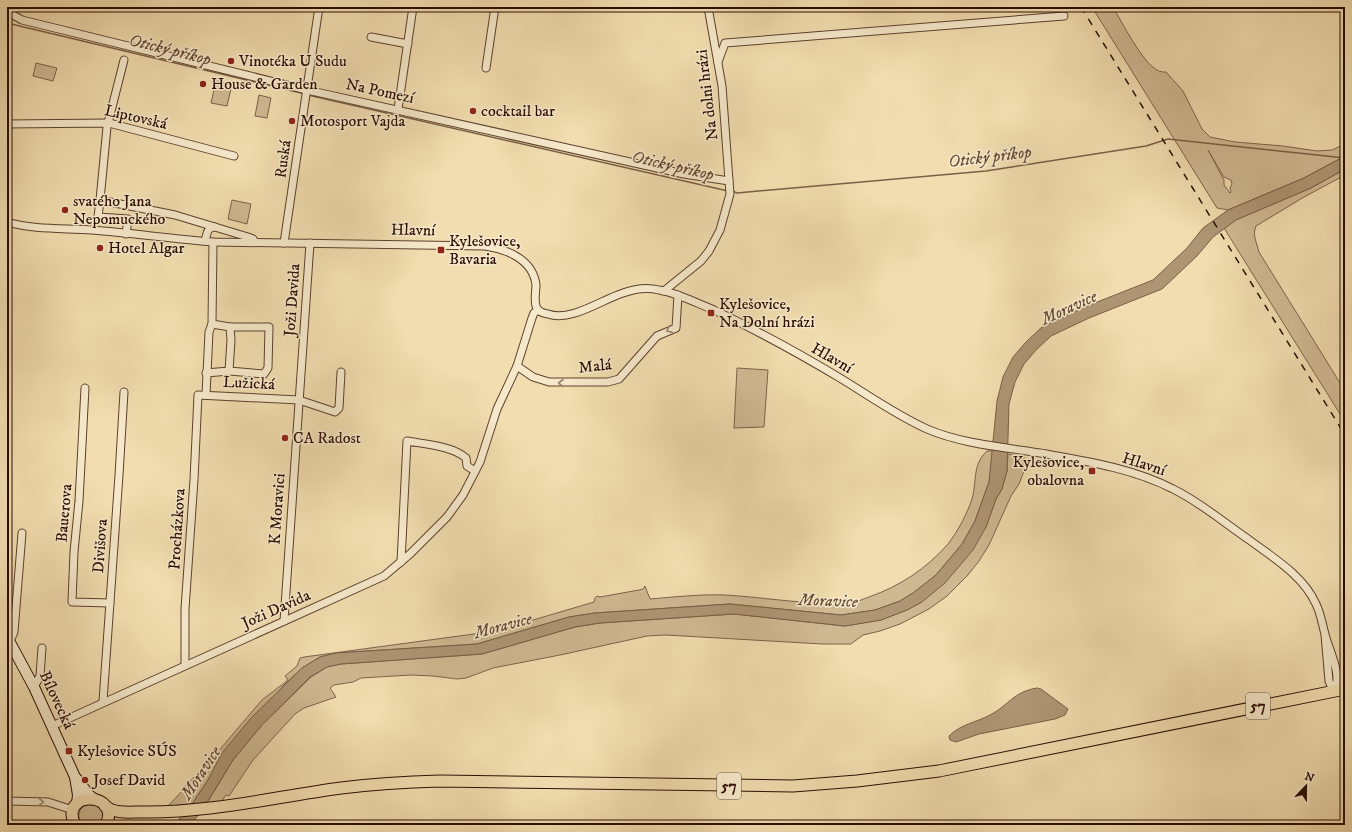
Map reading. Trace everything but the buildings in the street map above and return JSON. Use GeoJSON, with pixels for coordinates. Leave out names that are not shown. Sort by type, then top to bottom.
{"type":"FeatureCollection","features":[{"type":"Feature","properties":{"kind":"main road","name":"Bílovecká"},"geometry":{"type":"LineString","coordinates":[[8,639],[34,687],[75,777],[87,793],[94,799],[99,800],[105,806]]}},
{"type":"Feature","properties":{"kind":"main road","name":"57"},"geometry":{"type":"LineString","coordinates":[[105,806],[116,812],[161,812],[218,808],[340,788],[407,782],[440,781],[793,786],[857,781],[939,770],[1323,693],[1339,686]]}},
{"type":"Feature","properties":{"kind":"main road","name":"Bílovecká"},"geometry":{"type":"LineString","coordinates":[[74,817],[78,795],[75,777]]}},
{"type":"Feature","properties":{"kind":"main road"},"geometry":{"type":"LineString","coordinates":[[74,817],[86,799],[94,799]]}},
{"type":"Feature","properties":{"kind":"main road","name":"57"},"geometry":{"type":"LineString","coordinates":[[105,806],[108,815],[106,824]]}},
{"type":"Feature","properties":{"kind":"main road","name":"57"},"geometry":{"type":"LineString","coordinates":[[106,824],[116,820],[161,812]]}},
{"type":"Feature","properties":{"kind":"street","name":"Ruská"},"geometry":{"type":"LineString","coordinates":[[284,243],[319,7]]}},
{"type":"Feature","properties":{"kind":"street"},"geometry":{"type":"LineString","coordinates":[[398,109],[413,7]]}},
{"type":"Feature","properties":{"kind":"street"},"geometry":{"type":"LineString","coordinates":[[486,68],[495,7]]}},
{"type":"Feature","properties":{"kind":"street","name":"Na dolni hrázi"},"geometry":{"type":"LineString","coordinates":[[664,291],[696,265],[709,251],[720,230],[730,187],[722,86],[708,7]]}},
{"type":"Feature","properties":{"kind":"street","name":"Na Pomezí"},"geometry":{"type":"LineString","coordinates":[[7,9],[13,15],[22,20],[306,94],[398,109],[684,174],[730,187]]}},
{"type":"Feature","properties":{"kind":"street"},"geometry":{"type":"LineString","coordinates":[[718,62],[725,43],[1064,16]]}},
{"type":"Feature","properties":{"kind":"street"},"geometry":{"type":"LineString","coordinates":[[371,36],[408,44]]}},
{"type":"Feature","properties":{"kind":"street"},"geometry":{"type":"LineString","coordinates":[[124,60],[109,123],[98,217],[128,219],[126,234]]}},
{"type":"Feature","properties":{"kind":"street","name":"Liptovská"},"geometry":{"type":"LineString","coordinates":[[7,124],[109,123],[234,156]]}},
{"type":"Feature","properties":{"kind":"street","name":"Hlavní"},"geometry":{"type":"LineString","coordinates":[[100,200],[164,212],[249,237],[255,242]]}},
{"type":"Feature","properties":{"kind":"street","name":"Hlavní"},"geometry":{"type":"LineString","coordinates":[[7,222],[23,226],[91,230],[213,242],[474,245],[497,248],[516,256],[531,271],[536,283],[536,305],[538,310],[539,312],[550,315],[563,315],[580,311],[630,290],[646,288],[664,291],[727,316],[829,371],[913,422],[946,436],[1068,458],[1143,476],[1190,498],[1297,576],[1309,590],[1322,619],[1339,686]]}},
{"type":"Feature","properties":{"kind":"street"},"geometry":{"type":"LineString","coordinates":[[205,241],[208,229],[211,227],[218,227],[225,233],[226,242]]}},
{"type":"Feature","properties":{"kind":"street"},"geometry":{"type":"LineString","coordinates":[[206,373],[229,372],[264,374],[268,368],[269,327],[230,327],[212,324],[213,242]]}},
{"type":"Feature","properties":{"kind":"street","name":"Joži Davida"},"geometry":{"type":"LineString","coordinates":[[299,400],[310,243]]}},
{"type":"Feature","properties":{"kind":"street","name":"Malá"},"geometry":{"type":"LineString","coordinates":[[517,366],[533,377],[555,383],[608,382],[620,379],[657,336],[676,328],[678,296]]}},
{"type":"Feature","properties":{"kind":"street","name":"Joži Davida"},"geometry":{"type":"LineString","coordinates":[[52,726],[384,576],[401,562],[447,517],[463,495],[480,462],[497,409],[517,366],[534,312],[538,310]]}},
{"type":"Feature","properties":{"kind":"street","name":"Procházkova"},"geometry":{"type":"LineString","coordinates":[[185,665],[185,609],[194,480],[209,332],[212,324]]}},
{"type":"Feature","properties":{"kind":"street"},"geometry":{"type":"LineString","coordinates":[[229,372],[231,340],[230,327]]}},
{"type":"Feature","properties":{"kind":"street"},"geometry":{"type":"LineString","coordinates":[[299,400],[336,412],[339,408],[341,372]]}},
{"type":"Feature","properties":{"kind":"street","name":"Bauerova"},"geometry":{"type":"LineString","coordinates":[[85,388],[72,602],[110,603]]}},
{"type":"Feature","properties":{"kind":"street","name":"Divišova"},"geometry":{"type":"LineString","coordinates":[[103,702],[124,392]]}},
{"type":"Feature","properties":{"kind":"street","name":"Lužická"},"geometry":{"type":"LineString","coordinates":[[202,395],[299,400]]}},
{"type":"Feature","properties":{"kind":"street","name":"K Moravici"},"geometry":{"type":"LineString","coordinates":[[284,621],[299,400]]}},
{"type":"Feature","properties":{"kind":"street"},"geometry":{"type":"LineString","coordinates":[[401,562],[407,441],[445,448],[460,454],[466,458],[467,466],[475,472]]}},
{"type":"Feature","properties":{"kind":"street"},"geometry":{"type":"LineString","coordinates":[[8,639],[14,632],[22,533]]}},
{"type":"Feature","properties":{"kind":"street","name":"Hlavní"},"geometry":{"type":"LineString","coordinates":[[1325,635],[1337,678],[1337,686],[1339,686]]}},
{"type":"Feature","properties":{"kind":"street"},"geometry":{"type":"LineString","coordinates":[[34,687],[40,676],[42,648]]}},
{"type":"Feature","properties":{"kind":"street"},"geometry":{"type":"LineString","coordinates":[[7,801],[48,802],[74,817]]}},
{"type":"Feature","properties":{"kind":"shaded area"},"geometry":{"type":"Polygon","coordinates":[[[1092,7],[1113,7],[1145,59],[1151,66],[1160,72],[1166,72],[1183,91],[1202,129],[1210,137],[1235,142],[1283,146],[1317,151],[1332,150],[1345,144],[1345,156],[1304,178],[1228,210],[1217,208],[1092,7]],[[1208,150],[1224,180],[1224,185],[1230,193],[1232,184],[1231,180],[1224,177],[1208,150]]]}},
{"type":"Feature","properties":{"kind":"shaded area"},"geometry":{"type":"Polygon","coordinates":[[[36,63],[57,68],[53,81],[33,76],[36,63]]]}},
{"type":"Feature","properties":{"kind":"shaded area"},"geometry":{"type":"Polygon","coordinates":[[[216,81],[232,84],[227,106],[211,103],[216,81]]]}},
{"type":"Feature","properties":{"kind":"shaded area"},"geometry":{"type":"Polygon","coordinates":[[[259,95],[271,98],[267,118],[255,116],[259,95]]]}},
{"type":"Feature","properties":{"kind":"shaded area"},"geometry":{"type":"Polygon","coordinates":[[[1345,156],[1345,169],[1311,188],[1236,220],[1213,237],[1197,256],[1162,289],[1089,318],[1051,336],[1036,350],[1024,364],[1015,382],[1009,404],[1007,471],[1002,489],[996,499],[986,527],[973,550],[945,583],[922,602],[907,610],[881,620],[845,626],[734,614],[600,623],[575,627],[482,654],[341,664],[327,667],[310,677],[261,726],[233,760],[201,812],[190,825],[174,825],[192,804],[208,780],[222,753],[251,718],[302,668],[320,657],[336,653],[477,644],[569,617],[595,613],[730,604],[841,615],[875,610],[900,601],[936,575],[962,544],[975,521],[989,482],[997,401],[1003,377],[1013,357],[1026,342],[1042,327],[1082,308],[1153,280],[1187,248],[1203,228],[1228,210],[1304,178],[1345,156]]]}},
{"type":"Feature","properties":{"kind":"shaded area"},"geometry":{"type":"Polygon","coordinates":[[[1345,169],[1345,175],[1304,197],[1256,226],[1254,233],[1259,252],[1345,391],[1345,422],[1224,228],[1235,220],[1311,188],[1345,169]]]}},
{"type":"Feature","properties":{"kind":"shaded area"},"geometry":{"type":"Polygon","coordinates":[[[232,200],[251,204],[247,224],[228,219],[232,200]]]}},
{"type":"Feature","properties":{"kind":"shaded area"},"geometry":{"type":"Polygon","coordinates":[[[737,368],[768,370],[764,427],[734,428],[737,368]]]}},
{"type":"Feature","properties":{"kind":"shaded area"},"geometry":{"type":"Polygon","coordinates":[[[987,451],[993,451],[989,482],[975,521],[962,544],[936,575],[900,601],[875,610],[841,615],[730,604],[595,613],[569,617],[477,644],[336,653],[320,657],[302,668],[283,686],[208,780],[192,804],[168,806],[185,788],[184,787],[207,765],[262,700],[288,680],[285,676],[297,666],[300,658],[304,657],[496,631],[594,602],[597,596],[600,597],[639,590],[643,589],[645,586],[650,599],[716,595],[823,603],[852,603],[880,593],[902,582],[922,569],[948,544],[968,511],[972,499],[977,468],[982,456],[987,451]]]}},
{"type":"Feature","properties":{"kind":"shaded area"},"geometry":{"type":"Polygon","coordinates":[[[1008,454],[1024,457],[1024,471],[989,545],[979,561],[967,576],[947,596],[929,609],[900,624],[863,635],[851,644],[822,644],[666,635],[647,636],[493,668],[466,678],[457,679],[411,675],[361,678],[353,682],[334,685],[330,688],[336,697],[304,708],[295,714],[253,760],[229,796],[226,795],[221,802],[207,803],[233,760],[261,726],[311,677],[327,667],[341,664],[482,654],[575,627],[600,623],[734,614],[845,626],[881,620],[907,610],[922,602],[986,527],[996,499],[1002,489],[1007,471],[1008,454]]]}},
{"type":"Feature","properties":{"kind":"shaded area"},"geometry":{"type":"Polygon","coordinates":[[[1037,688],[1041,689],[1068,709],[1065,715],[1055,719],[979,734],[956,742],[950,740],[949,736],[963,726],[990,715],[1022,692],[1037,688]]]}},
{"type":"Feature","properties":{"kind":"shaded area"},"geometry":{"type":"Polygon","coordinates":[[[88,804],[97,806],[102,810],[103,817],[100,825],[81,825],[79,818],[80,810],[88,804]]]}},
{"type":"Feature","properties":{"kind":"waterway","name":"Otický příkop"},"geometry":{"type":"LineString","coordinates":[[7,23],[305,94]]}},
{"type":"Feature","properties":{"kind":"waterway","name":"Otický příkop"},"geometry":{"type":"LineString","coordinates":[[308,95],[728,191]]}},
{"type":"Feature","properties":{"kind":"waterway","name":"Otický příkop"},"geometry":{"type":"LineString","coordinates":[[732,191],[737,193],[986,171],[1146,146],[1168,139],[1345,158]]}},
{"type":"Feature","properties":{"kind":"railway"},"geometry":{"type":"LineString","coordinates":[[1081,7],[1345,435]]}},
{"type":"Feature","properties":{"kind":"place","name":"Vinotéka U Sudu"},"geometry":{"type":"Point","coordinates":[231,61]}},
{"type":"Feature","properties":{"kind":"place","name":"House & Garden"},"geometry":{"type":"Point","coordinates":[203,84]}},
{"type":"Feature","properties":{"kind":"place","name":"cocktail bar"},"geometry":{"type":"Point","coordinates":[473,111]}},
{"type":"Feature","properties":{"kind":"place","name":"Motosport Vajda"},"geometry":{"type":"Point","coordinates":[292,121]}},
{"type":"Feature","properties":{"kind":"place","name":"svatého Jana Nepomuckého"},"geometry":{"type":"Point","coordinates":[65,210]}},
{"type":"Feature","properties":{"kind":"place","name":"Hotel Algar"},"geometry":{"type":"Point","coordinates":[100,248]}},
{"type":"Feature","properties":{"kind":"place","name":"Kylešovice, Bavaria"},"geometry":{"type":"Point","coordinates":[441,250]}},
{"type":"Feature","properties":{"kind":"place","name":"Kylešovice, Na Dolní hrázi"},"geometry":{"type":"Point","coordinates":[711,313]}},
{"type":"Feature","properties":{"kind":"place","name":"CA Radost"},"geometry":{"type":"Point","coordinates":[285,438]}},
{"type":"Feature","properties":{"kind":"place","name":"Kylešovice, obalovna"},"geometry":{"type":"Point","coordinates":[1092,471]}},
{"type":"Feature","properties":{"kind":"place","name":"Kylešovice SÚS"},"geometry":{"type":"Point","coordinates":[69,751]}},
{"type":"Feature","properties":{"kind":"place","name":"Josef David"},"geometry":{"type":"Point","coordinates":[85,780]}},
{"type":"Feature","properties":{"kind":"water label","name":"Moravice"},"geometry":{"type":"Point","coordinates":[1069,308]}},
{"type":"Feature","properties":{"kind":"water label","name":"Moravice"},"geometry":{"type":"Point","coordinates":[828,601]}},
{"type":"Feature","properties":{"kind":"water label","name":"Moravice"},"geometry":{"type":"Point","coordinates":[503,626]}},
{"type":"Feature","properties":{"kind":"water label","name":"Moravice"},"geometry":{"type":"Point","coordinates":[201,773]}}]}
